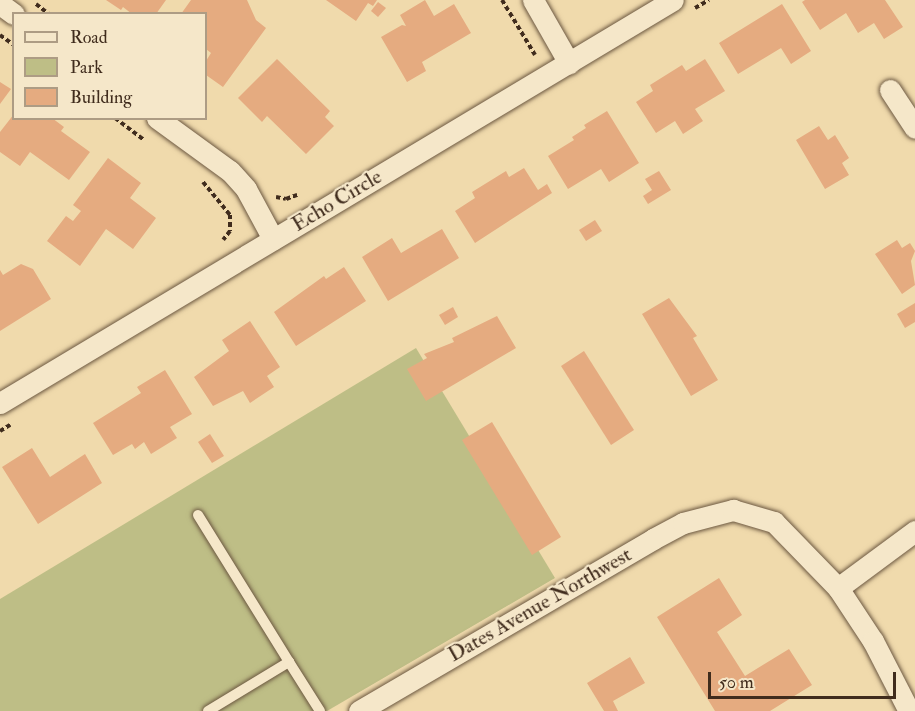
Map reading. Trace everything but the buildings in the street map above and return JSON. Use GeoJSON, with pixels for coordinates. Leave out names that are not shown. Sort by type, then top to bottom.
{"type":"FeatureCollection","features":[{"type":"Feature","properties":{"kind":"street"},"geometry":{"type":"LineString","coordinates":[[533,0],[569,63]]}},
{"type":"Feature","properties":{"kind":"street","name":"Echo Circle"},"geometry":{"type":"LineString","coordinates":[[0,403],[673,0]]}},
{"type":"Feature","properties":{"kind":"street"},"geometry":{"type":"LineString","coordinates":[[890,90],[915,128]]}},
{"type":"Feature","properties":{"kind":"street"},"geometry":{"type":"LineString","coordinates":[[160,120],[230,171],[246,189],[273,239]]}},
{"type":"Feature","properties":{"kind":"street","name":"Dates Avenue Northwest"},"geometry":{"type":"LineString","coordinates":[[359,711],[653,539],[683,523],[725,511],[755,514],[774,522],[838,588]]}},
{"type":"Feature","properties":{"kind":"street"},"geometry":{"type":"LineString","coordinates":[[909,711],[873,640],[838,588],[915,531]]}},
{"type":"Feature","properties":{"kind":"lane"},"geometry":{"type":"LineString","coordinates":[[198,515],[320,711]]}},
{"type":"Feature","properties":{"kind":"lane"},"geometry":{"type":"LineString","coordinates":[[208,711],[289,662]]}},
{"type":"Feature","properties":{"kind":"path"},"geometry":{"type":"LineString","coordinates":[[30,0],[46,12]]}},
{"type":"Feature","properties":{"kind":"path"},"geometry":{"type":"LineString","coordinates":[[502,0],[535,55]]}},
{"type":"Feature","properties":{"kind":"path"},"geometry":{"type":"LineString","coordinates":[[525,61],[557,42]]}},
{"type":"Feature","properties":{"kind":"path"},"geometry":{"type":"LineString","coordinates":[[118,120],[153,146]]}},
{"type":"Feature","properties":{"kind":"path"},"geometry":{"type":"LineString","coordinates":[[197,178],[226,206],[232,221],[225,239],[214,246]]}},
{"type":"Feature","properties":{"kind":"path"},"geometry":{"type":"LineString","coordinates":[[273,195],[286,199],[303,192]]}},
{"type":"Feature","properties":{"kind":"green space"},"geometry":{"type":"Polygon","coordinates":[[[416,348],[555,578],[327,711],[0,711],[0,599],[416,348]]]}}]}
